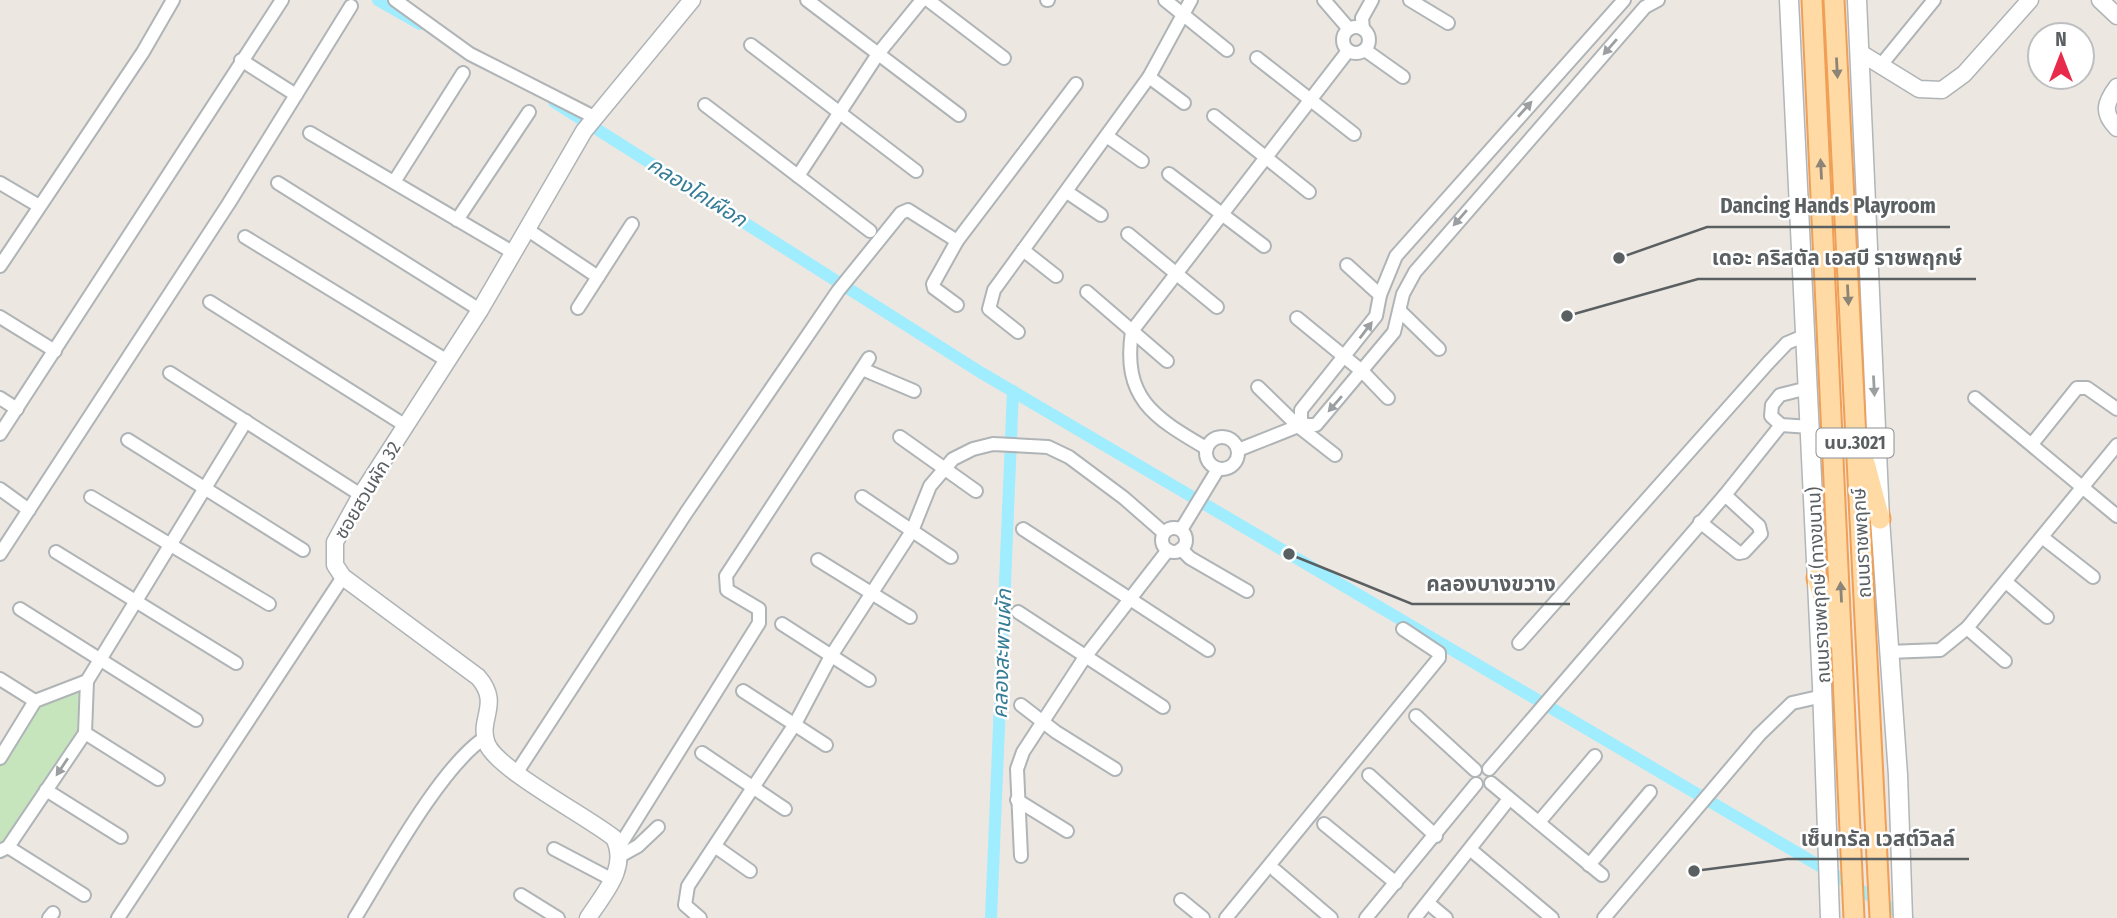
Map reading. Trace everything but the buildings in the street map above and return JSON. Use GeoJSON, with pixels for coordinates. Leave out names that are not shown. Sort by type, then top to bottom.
{"type":"FeatureCollection","features":[{"type":"Feature","properties":{"kind":"main road","name":"ถนนราชพฤกษ์ (ทางขนาน)"},"geometry":{"type":"LineString","coordinates":[[1788,0],[1823,696],[1830,918]]}},
{"type":"Feature","properties":{"kind":"main road","name":"ถนนราชพฤกษ์"},"geometry":{"type":"LineString","coordinates":[[1812,0],[1838,662],[1854,918]]}},
{"type":"Feature","properties":{"kind":"main road","name":"ถนนราชพฤกษ์"},"geometry":{"type":"LineString","coordinates":[[1834,0],[1878,886],[1884,915]]}},
{"type":"Feature","properties":{"kind":"main road","name":"นบ.3021"},"geometry":{"type":"LineString","coordinates":[[1857,0],[1880,519],[1898,775],[1903,918]]}},
{"type":"Feature","properties":{"kind":"main road"},"geometry":{"type":"LineString","coordinates":[[1854,422],[1880,519]]}},
{"type":"Feature","properties":{"kind":"main road"},"geometry":{"type":"LineString","coordinates":[[1868,473],[1884,915]]}},
{"type":"Feature","properties":{"kind":"main road"},"geometry":{"type":"LineString","coordinates":[[1817,578],[1829,614],[1838,662],[1842,918]]}},
{"type":"Feature","properties":{"kind":"street"},"geometry":{"type":"LineString","coordinates":[[0,265],[143,52],[173,0]]}},
{"type":"Feature","properties":{"kind":"street"},"geometry":{"type":"LineString","coordinates":[[0,434],[282,0]]}},
{"type":"Feature","properties":{"kind":"street"},"geometry":{"type":"LineString","coordinates":[[395,0],[470,54],[590,122]]}},
{"type":"Feature","properties":{"kind":"street","name":"ซอยสวนผัก 32"},"geometry":{"type":"LineString","coordinates":[[343,577],[335,565],[335,542],[361,495],[480,310],[590,122],[692,0]]}},
{"type":"Feature","properties":{"kind":"street"},"geometry":{"type":"LineString","coordinates":[[807,0],[959,116]]}},
{"type":"Feature","properties":{"kind":"street"},"geometry":{"type":"LineString","coordinates":[[798,176],[878,54],[922,0]]}},
{"type":"Feature","properties":{"kind":"street"},"geometry":{"type":"LineString","coordinates":[[928,0],[1004,58]]}},
{"type":"Feature","properties":{"kind":"street"},"geometry":{"type":"LineString","coordinates":[[1165,0],[1227,50]]}},
{"type":"Feature","properties":{"kind":"street"},"geometry":{"type":"LineString","coordinates":[[1018,332],[993,314],[989,309],[989,301],[1149,77],[1191,0]]}},
{"type":"Feature","properties":{"kind":"street"},"geometry":{"type":"LineString","coordinates":[[1324,0],[1369,39],[1365,50],[1359,53],[1348,51]]}},
{"type":"Feature","properties":{"kind":"street"},"geometry":{"type":"LineString","coordinates":[[1348,51],[1343,40],[1356,29],[1372,0]]}},
{"type":"Feature","properties":{"kind":"street"},"geometry":{"type":"LineString","coordinates":[[1410,0],[1448,23]]}},
{"type":"Feature","properties":{"kind":"street"},"geometry":{"type":"LineString","coordinates":[[1299,425],[1301,410],[1377,316],[1380,295],[1396,256],[1624,0]]}},
{"type":"Feature","properties":{"kind":"street"},"geometry":{"type":"LineString","coordinates":[[1238,450],[1299,425],[1316,425],[1394,332],[1403,293],[1415,272],[1645,7],[1658,0]]}},
{"type":"Feature","properties":{"kind":"street"},"geometry":{"type":"LineString","coordinates":[[1881,65],[1934,0]]}},
{"type":"Feature","properties":{"kind":"street"},"geometry":{"type":"LineString","coordinates":[[1859,52],[1919,89],[1942,90],[1964,74],[2030,0]]}},
{"type":"Feature","properties":{"kind":"street"},"geometry":{"type":"LineString","coordinates":[[2100,0],[2117,16]]}},
{"type":"Feature","properties":{"kind":"street"},"geometry":{"type":"LineString","coordinates":[[0,554],[229,203],[351,6]]}},
{"type":"Feature","properties":{"kind":"street"},"geometry":{"type":"LineString","coordinates":[[751,45],[916,171]]}},
{"type":"Feature","properties":{"kind":"street"},"geometry":{"type":"LineString","coordinates":[[1365,50],[1403,77]]}},
{"type":"Feature","properties":{"kind":"street"},"geometry":{"type":"LineString","coordinates":[[1206,448],[1153,413],[1134,388],[1128,359],[1132,331],[1348,51]]}},
{"type":"Feature","properties":{"kind":"street"},"geometry":{"type":"LineString","coordinates":[[1257,58],[1354,134]]}},
{"type":"Feature","properties":{"kind":"street"},"geometry":{"type":"LineString","coordinates":[[241,60],[296,95]]}},
{"type":"Feature","properties":{"kind":"street"},"geometry":{"type":"LineString","coordinates":[[394,182],[463,73]]}},
{"type":"Feature","properties":{"kind":"street"},"geometry":{"type":"LineString","coordinates":[[1149,77],[1184,103]]}},
{"type":"Feature","properties":{"kind":"street"},"geometry":{"type":"LineString","coordinates":[[957,305],[934,288],[933,284],[957,241],[1076,84]]}},
{"type":"Feature","properties":{"kind":"street"},"geometry":{"type":"LineString","coordinates":[[2117,87],[2106,106],[2106,114],[2117,128]]}},
{"type":"Feature","properties":{"kind":"street"},"geometry":{"type":"LineString","coordinates":[[705,105],[870,231]]}},
{"type":"Feature","properties":{"kind":"street"},"geometry":{"type":"LineString","coordinates":[[457,220],[529,112]]}},
{"type":"Feature","properties":{"kind":"street"},"geometry":{"type":"LineString","coordinates":[[1214,116],[1309,192]]}},
{"type":"Feature","properties":{"kind":"street"},"geometry":{"type":"LineString","coordinates":[[310,133],[514,253]]}},
{"type":"Feature","properties":{"kind":"street"},"geometry":{"type":"LineString","coordinates":[[1108,137],[1142,161]]}},
{"type":"Feature","properties":{"kind":"street"},"geometry":{"type":"LineString","coordinates":[[1495,142],[1514,156]]}},
{"type":"Feature","properties":{"kind":"street"},"geometry":{"type":"LineString","coordinates":[[1169,174],[1264,246]]}},
{"type":"Feature","properties":{"kind":"street"},"geometry":{"type":"LineString","coordinates":[[0,183],[39,206]]}},
{"type":"Feature","properties":{"kind":"street"},"geometry":{"type":"LineString","coordinates":[[278,183],[480,310]]}},
{"type":"Feature","properties":{"kind":"street"},"geometry":{"type":"LineString","coordinates":[[1067,192],[1101,215]]}},
{"type":"Feature","properties":{"kind":"street"},"geometry":{"type":"LineString","coordinates":[[517,772],[686,513],[838,291],[901,213],[908,210],[957,241]]}},
{"type":"Feature","properties":{"kind":"street"},"geometry":{"type":"LineString","coordinates":[[578,308],[632,224]]}},
{"type":"Feature","properties":{"kind":"street"},"geometry":{"type":"LineString","coordinates":[[528,230],[598,277]]}},
{"type":"Feature","properties":{"kind":"street"},"geometry":{"type":"LineString","coordinates":[[1128,234],[1179,273],[1217,307]]}},
{"type":"Feature","properties":{"kind":"street"},"geometry":{"type":"LineString","coordinates":[[245,237],[446,360]]}},
{"type":"Feature","properties":{"kind":"street"},"geometry":{"type":"LineString","coordinates":[[1023,250],[1056,276]]}},
{"type":"Feature","properties":{"kind":"street"},"geometry":{"type":"LineString","coordinates":[[1347,265],[1380,295]]}},
{"type":"Feature","properties":{"kind":"street"},"geometry":{"type":"LineString","coordinates":[[1087,292],[1167,361]]}},
{"type":"Feature","properties":{"kind":"street"},"geometry":{"type":"LineString","coordinates":[[210,302],[406,426]]}},
{"type":"Feature","properties":{"kind":"street"},"geometry":{"type":"LineString","coordinates":[[1400,311],[1439,349]]}},
{"type":"Feature","properties":{"kind":"street"},"geometry":{"type":"LineString","coordinates":[[0,317],[55,351]]}},
{"type":"Feature","properties":{"kind":"street"},"geometry":{"type":"LineString","coordinates":[[1297,318],[1363,372],[1388,398]]}},
{"type":"Feature","properties":{"kind":"street"},"geometry":{"type":"LineString","coordinates":[[1519,643],[1768,363],[1787,343],[1806,335]]}},
{"type":"Feature","properties":{"kind":"street"},"geometry":{"type":"LineString","coordinates":[[587,918],[613,880],[619,852],[759,622],[759,609],[727,590],[726,576],[866,364],[914,391]]}},
{"type":"Feature","properties":{"kind":"street"},"geometry":{"type":"LineString","coordinates":[[170,373],[361,495]]}},
{"type":"Feature","properties":{"kind":"street"},"geometry":{"type":"LineString","coordinates":[[1258,387],[1335,455]]}},
{"type":"Feature","properties":{"kind":"street"},"geometry":{"type":"LineString","coordinates":[[1808,388],[1787,391],[1772,405],[1771,416],[1781,425],[1810,427]]}},
{"type":"Feature","properties":{"kind":"street"},"geometry":{"type":"LineString","coordinates":[[2032,444],[2077,388],[2087,388],[2117,409]]}},
{"type":"Feature","properties":{"kind":"street"},"geometry":{"type":"LineString","coordinates":[[0,398],[17,409]]}},
{"type":"Feature","properties":{"kind":"street"},"geometry":{"type":"LineString","coordinates":[[1975,398],[2117,516]]}},
{"type":"Feature","properties":{"kind":"street"},"geometry":{"type":"LineString","coordinates":[[84,895],[4,849],[85,733],[87,681],[246,421]]}},
{"type":"Feature","properties":{"kind":"street"},"geometry":{"type":"LineString","coordinates":[[1489,769],[1725,495],[1781,425]]}},
{"type":"Feature","properties":{"kind":"street"},"geometry":{"type":"LineString","coordinates":[[1181,530],[1218,468],[1233,465],[1238,450],[1233,440],[1223,436],[1212,439],[1206,448],[1206,458],[1218,468]]}},
{"type":"Feature","properties":{"kind":"street"},"geometry":{"type":"LineString","coordinates":[[900,438],[945,467],[975,491]]}},
{"type":"Feature","properties":{"kind":"street"},"geometry":{"type":"LineString","coordinates":[[128,440],[303,550]]}},
{"type":"Feature","properties":{"kind":"street"},"geometry":{"type":"LineString","coordinates":[[700,918],[685,905],[684,896],[795,724],[831,656],[912,531],[930,486],[945,467],[973,449],[993,444],[1024,443],[1048,447],[1069,457],[1124,498],[1164,533]]}},
{"type":"Feature","properties":{"kind":"street"},"geometry":{"type":"LineString","coordinates":[[1888,652],[1940,650],[1966,628],[2117,445]]}},
{"type":"Feature","properties":{"kind":"street"},"geometry":{"type":"LineString","coordinates":[[0,489],[29,510]]}},
{"type":"Feature","properties":{"kind":"street"},"geometry":{"type":"LineString","coordinates":[[1700,522],[1739,553],[1744,552],[1761,534],[1759,526],[1725,495]]}},
{"type":"Feature","properties":{"kind":"street"},"geometry":{"type":"LineString","coordinates":[[92,497],[269,604]]}},
{"type":"Feature","properties":{"kind":"street"},"geometry":{"type":"LineString","coordinates":[[862,497],[951,557]]}},
{"type":"Feature","properties":{"kind":"street"},"geometry":{"type":"LineString","coordinates":[[1164,533],[1172,528],[1181,530]]}},
{"type":"Feature","properties":{"kind":"street"},"geometry":{"type":"LineString","coordinates":[[1023,529],[1208,650]]}},
{"type":"Feature","properties":{"kind":"street"},"geometry":{"type":"LineString","coordinates":[[1020,856],[1017,800],[1020,761],[1085,657],[1127,599],[1186,542],[1181,530]]}},
{"type":"Feature","properties":{"kind":"street"},"geometry":{"type":"LineString","coordinates":[[1164,533],[1163,542],[1247,591]]}},
{"type":"Feature","properties":{"kind":"street"},"geometry":{"type":"LineString","coordinates":[[2042,537],[2093,577]]}},
{"type":"Feature","properties":{"kind":"street"},"geometry":{"type":"LineString","coordinates":[[56,552],[236,663]]}},
{"type":"Feature","properties":{"kind":"street"},"geometry":{"type":"LineString","coordinates":[[818,560],[910,617]]}},
{"type":"Feature","properties":{"kind":"street"},"geometry":{"type":"LineString","coordinates":[[118,918],[343,577],[478,677],[490,692],[486,737],[498,758],[606,831],[619,852]]}},
{"type":"Feature","properties":{"kind":"street"},"geometry":{"type":"LineString","coordinates":[[2006,582],[2047,617]]}},
{"type":"Feature","properties":{"kind":"street"},"geometry":{"type":"LineString","coordinates":[[20,609],[195,720]]}},
{"type":"Feature","properties":{"kind":"street"},"geometry":{"type":"LineString","coordinates":[[1018,612],[1163,707]]}},
{"type":"Feature","properties":{"kind":"street"},"geometry":{"type":"LineString","coordinates":[[782,624],[869,680]]}},
{"type":"Feature","properties":{"kind":"street"},"geometry":{"type":"LineString","coordinates":[[1966,628],[2005,661]]}},
{"type":"Feature","properties":{"kind":"street"},"geometry":{"type":"LineString","coordinates":[[1226,918],[1439,658],[1439,653],[1403,629]]}},
{"type":"Feature","properties":{"kind":"street"},"geometry":{"type":"LineString","coordinates":[[0,679],[35,701]]}},
{"type":"Feature","properties":{"kind":"street"},"geometry":{"type":"LineString","coordinates":[[0,758],[35,701],[87,681]]}},
{"type":"Feature","properties":{"kind":"street"},"geometry":{"type":"LineString","coordinates":[[743,691],[826,745]]}},
{"type":"Feature","properties":{"kind":"street"},"geometry":{"type":"LineString","coordinates":[[1604,918],[1759,735],[1793,703],[1823,696]]}},
{"type":"Feature","properties":{"kind":"street"},"geometry":{"type":"LineString","coordinates":[[1021,705],[1115,769]]}},
{"type":"Feature","properties":{"kind":"street"},"geometry":{"type":"LineString","coordinates":[[1416,716],[1475,770]]}},
{"type":"Feature","properties":{"kind":"street"},"geometry":{"type":"LineString","coordinates":[[85,733],[158,779]]}},
{"type":"Feature","properties":{"kind":"street"},"geometry":{"type":"LineString","coordinates":[[355,918],[435,793],[469,747],[486,737]]}},
{"type":"Feature","properties":{"kind":"street"},"geometry":{"type":"LineString","coordinates":[[702,753],[785,808]]}},
{"type":"Feature","properties":{"kind":"street"},"geometry":{"type":"LineString","coordinates":[[1539,822],[1595,755]]}},
{"type":"Feature","properties":{"kind":"street"},"geometry":{"type":"LineString","coordinates":[[1482,766],[1489,769],[1493,776],[1491,783],[1484,787],[1476,784],[1473,777],[1475,770],[1482,766]]}},
{"type":"Feature","properties":{"kind":"street"},"geometry":{"type":"LineString","coordinates":[[1369,775],[1436,836]]}},
{"type":"Feature","properties":{"kind":"street"},"geometry":{"type":"LineString","coordinates":[[1491,783],[1602,875]]}},
{"type":"Feature","properties":{"kind":"street"},"geometry":{"type":"LineString","coordinates":[[1366,918],[1476,784]]}},
{"type":"Feature","properties":{"kind":"street"},"geometry":{"type":"LineString","coordinates":[[46,790],[121,837]]}},
{"type":"Feature","properties":{"kind":"street"},"geometry":{"type":"LineString","coordinates":[[1590,865],[1650,792]]}},
{"type":"Feature","properties":{"kind":"street"},"geometry":{"type":"LineString","coordinates":[[1415,918],[1509,799]]}},
{"type":"Feature","properties":{"kind":"street"},"geometry":{"type":"LineString","coordinates":[[1017,800],[1067,831]]}},
{"type":"Feature","properties":{"kind":"street"},"geometry":{"type":"LineString","coordinates":[[1324,824],[1396,883]]}},
{"type":"Feature","properties":{"kind":"street"},"geometry":{"type":"LineString","coordinates":[[619,852],[638,846],[657,827]]}},
{"type":"Feature","properties":{"kind":"street"},"geometry":{"type":"LineString","coordinates":[[716,847],[750,871]]}},
{"type":"Feature","properties":{"kind":"street"},"geometry":{"type":"LineString","coordinates":[[554,849],[613,880]]}},
{"type":"Feature","properties":{"kind":"street"},"geometry":{"type":"LineString","coordinates":[[1471,850],[1552,918]]}},
{"type":"Feature","properties":{"kind":"street"},"geometry":{"type":"LineString","coordinates":[[1276,871],[1331,918]]}},
{"type":"Feature","properties":{"kind":"street"},"geometry":{"type":"LineString","coordinates":[[521,895],[558,918]]}},
{"type":"Feature","properties":{"kind":"street"},"geometry":{"type":"LineString","coordinates":[[1181,900],[1203,918]]}},
{"type":"Feature","properties":{"kind":"street"},"geometry":{"type":"LineString","coordinates":[[1428,903],[1447,918]]}},
{"type":"Feature","properties":{"kind":"green space"},"geometry":{"type":"Polygon","coordinates":[[[87,681],[85,733],[0,851],[0,758],[35,701],[87,681]]]}},
{"type":"Feature","properties":{"kind":"waterway","name":"คลองโคเผือก"},"geometry":{"type":"LineString","coordinates":[[378,0],[420,24]]}},
{"type":"Feature","properties":{"kind":"waterway"},"geometry":{"type":"LineString","coordinates":[[554,102],[980,372],[1908,918]]}},
{"type":"Feature","properties":{"kind":"waterway","name":"คลองสะพานผัก"},"geometry":{"type":"LineString","coordinates":[[991,918],[1013,391]]}},
{"type":"Feature","properties":{"kind":"place","name":"Dancing Hands Playroom"},"geometry":{"type":"Point","coordinates":[1619,258]}},
{"type":"Feature","properties":{"kind":"place","name":"เดอะ คริสตัล เอสบี ราชพฤกษ์"},"geometry":{"type":"Point","coordinates":[1567,316]}},
{"type":"Feature","properties":{"kind":"place","name":"คลองบางขวาง"},"geometry":{"type":"Point","coordinates":[1289,554]}},
{"type":"Feature","properties":{"kind":"place","name":"เซ็นทรัล เวสต์วิลล์"},"geometry":{"type":"Point","coordinates":[1694,871]}}]}
